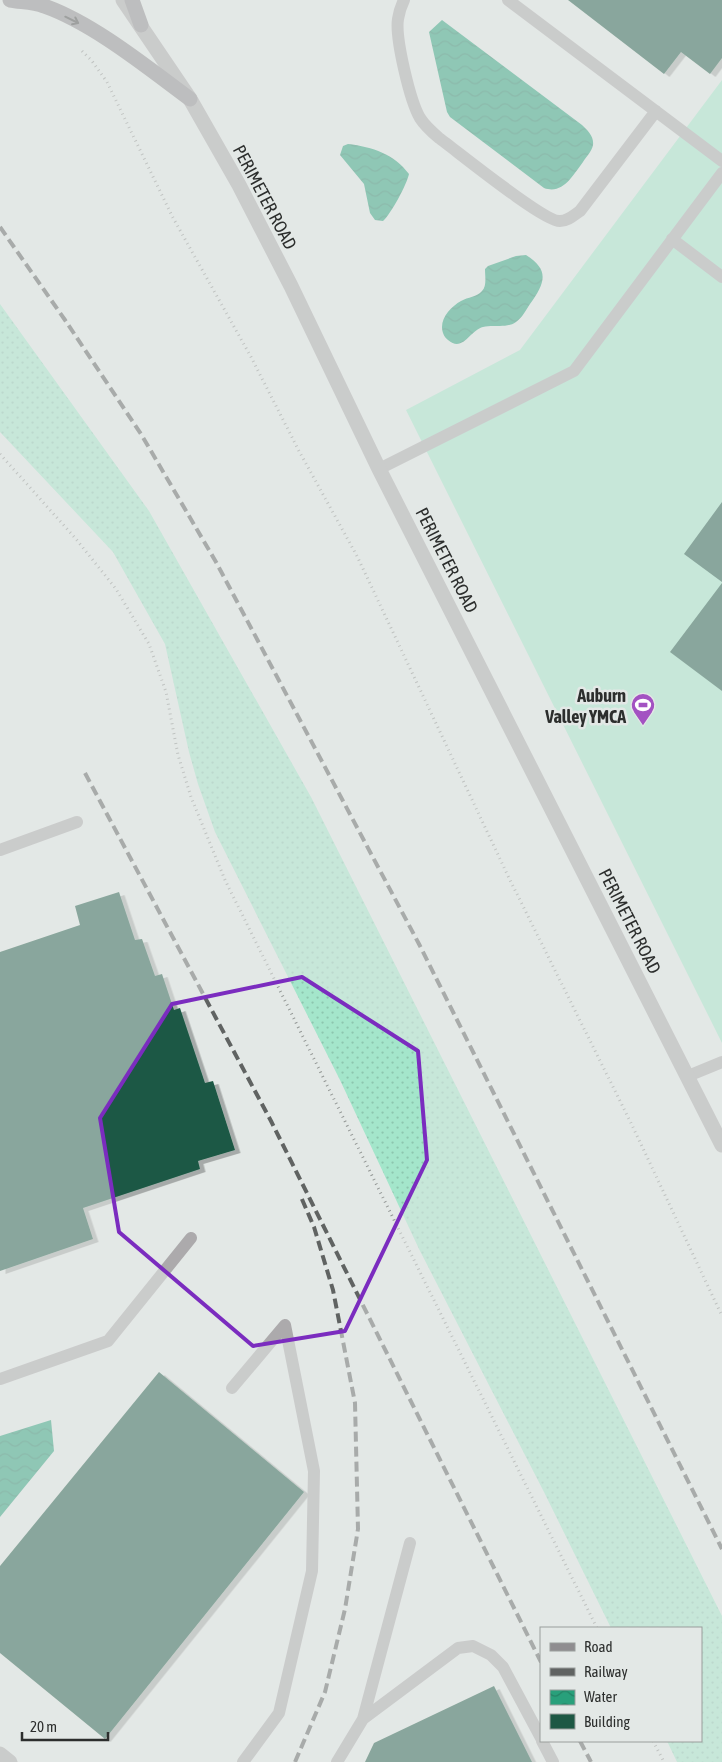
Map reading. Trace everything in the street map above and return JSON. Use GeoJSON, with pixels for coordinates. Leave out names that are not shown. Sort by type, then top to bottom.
{"type":"FeatureCollection","features":[{"type":"Feature","properties":{"kind":"main road"},"geometry":{"type":"LineString","coordinates":[[10,0],[43,6],[87,27],[190,99]]}},
{"type":"Feature","properties":{"kind":"main road"},"geometry":{"type":"LineString","coordinates":[[132,0],[141,25]]}},
{"type":"Feature","properties":{"kind":"street","name":"PERIMETER ROAD"},"geometry":{"type":"LineString","coordinates":[[123,0],[190,99],[244,194],[379,469],[722,1145]]}},
{"type":"Feature","properties":{"kind":"street"},"geometry":{"type":"LineString","coordinates":[[0,1754],[10,1762]]}},
{"type":"Feature","properties":{"kind":"lane"},"geometry":{"type":"LineString","coordinates":[[404,0],[398,19],[398,36],[409,86],[419,116],[439,138],[526,203],[553,220],[569,219],[580,211],[656,111]]}},
{"type":"Feature","properties":{"kind":"lane"},"geometry":{"type":"LineString","coordinates":[[508,0],[722,161]]}},
{"type":"Feature","properties":{"kind":"lane"},"geometry":{"type":"LineString","coordinates":[[379,469],[574,371],[722,173]]}},
{"type":"Feature","properties":{"kind":"lane"},"geometry":{"type":"LineString","coordinates":[[672,239],[722,277]]}},
{"type":"Feature","properties":{"kind":"lane"},"geometry":{"type":"LineString","coordinates":[[0,850],[77,822]]}},
{"type":"Feature","properties":{"kind":"lane"},"geometry":{"type":"LineString","coordinates":[[688,1076],[722,1062]]}},
{"type":"Feature","properties":{"kind":"lane"},"geometry":{"type":"LineString","coordinates":[[0,1379],[108,1341],[190,1238]]}},
{"type":"Feature","properties":{"kind":"lane"},"geometry":{"type":"LineString","coordinates":[[232,1388],[285,1325],[314,1471],[312,1571],[278,1714],[242,1762]]}},
{"type":"Feature","properties":{"kind":"lane"},"geometry":{"type":"LineString","coordinates":[[337,1762],[363,1719],[410,1544]]}},
{"type":"Feature","properties":{"kind":"lane"},"geometry":{"type":"LineString","coordinates":[[363,1719],[458,1648],[473,1646],[491,1655],[503,1667],[540,1738]]}},
{"type":"Feature","properties":{"kind":"lane"},"geometry":{"type":"LineString","coordinates":[[542,1742],[553,1762]]}},
{"type":"Feature","properties":{"kind":"path"},"geometry":{"type":"LineString","coordinates":[[80,49],[92,61],[107,82],[172,216],[357,556],[509,878],[631,1122],[722,1316]]}},
{"type":"Feature","properties":{"kind":"path"},"geometry":{"type":"LineString","coordinates":[[0,454],[82,546],[116,590],[149,644],[166,692],[178,755],[191,798],[225,880],[597,1627]]}},
{"type":"Feature","properties":{"kind":"path"},"geometry":{"type":"LineString","coordinates":[[654,1742],[664,1762]]}},
{"type":"Feature","properties":{"kind":"highlighted area"},"geometry":{"type":"Polygon","coordinates":[[[302,977],[418,1051],[427,1160],[345,1331],[253,1346],[119,1232],[100,1118],[172,1004],[302,977]]]}},
{"type":"Feature","properties":{"kind":"shaded area","name":"Auburn Valley YMCA"},"geometry":{"type":"Polygon","coordinates":[[[722,80],[722,1043],[406,410],[520,350],[722,80]]]}},
{"type":"Feature","properties":{"kind":"shaded area"},"geometry":{"type":"Polygon","coordinates":[[[0,304],[149,511],[311,797],[722,1616],[722,1762],[677,1762],[667,1742],[702,1742],[702,1627],[611,1627],[544,1492],[419,1249],[340,1080],[215,832],[189,752],[165,644],[113,552],[0,432],[0,304]]]}},
{"type":"Feature","properties":{"kind":"water"},"geometry":{"type":"Polygon","coordinates":[[[442,20],[582,125],[590,134],[593,139],[591,149],[571,178],[562,186],[557,189],[544,188],[450,117],[447,112],[429,32],[442,20]]]}},
{"type":"Feature","properties":{"kind":"water"},"geometry":{"type":"Polygon","coordinates":[[[348,144],[366,147],[382,153],[397,161],[409,174],[398,199],[383,221],[375,220],[370,213],[364,184],[340,155],[343,146],[348,144]]]}},
{"type":"Feature","properties":{"kind":"water"},"geometry":{"type":"Polygon","coordinates":[[[526,255],[539,266],[543,277],[539,290],[520,318],[512,324],[487,326],[478,329],[458,344],[447,339],[442,331],[442,323],[446,315],[458,303],[478,295],[484,289],[485,269],[488,266],[516,256],[526,255]]]}},
{"type":"Feature","properties":{"kind":"water"},"geometry":{"type":"Polygon","coordinates":[[[51,1420],[54,1451],[0,1517],[0,1436],[51,1420]]]}},
{"type":"Feature","properties":{"kind":"building"},"geometry":{"type":"Polygon","coordinates":[[[568,0],[722,0],[722,58],[710,74],[681,52],[664,74],[568,0]]]}},
{"type":"Feature","properties":{"kind":"building"},"geometry":{"type":"Polygon","coordinates":[[[722,502],[722,582],[684,554],[722,502]]]}},
{"type":"Feature","properties":{"kind":"building"},"geometry":{"type":"Polygon","coordinates":[[[722,583],[722,691],[670,652],[722,583]]]}},
{"type":"Feature","properties":{"kind":"building"},"geometry":{"type":"Polygon","coordinates":[[[119,892],[135,940],[142,939],[155,976],[162,974],[174,1010],[180,1008],[205,1083],[213,1081],[235,1150],[198,1161],[200,1169],[83,1208],[93,1239],[0,1271],[0,952],[80,925],[75,906],[119,892]]]}},
{"type":"Feature","properties":{"kind":"building"},"geometry":{"type":"Polygon","coordinates":[[[159,1372],[304,1492],[105,1739],[0,1653],[0,1566],[159,1372]]]}},
{"type":"Feature","properties":{"kind":"building"},"geometry":{"type":"Polygon","coordinates":[[[494,1686],[532,1762],[365,1762],[374,1743],[494,1686]]]}},
{"type":"Feature","properties":{"kind":"railway"},"geometry":{"type":"LineString","coordinates":[[0,227],[141,434],[216,562],[419,944],[722,1549]]}},
{"type":"Feature","properties":{"kind":"railway"},"geometry":{"type":"LineString","coordinates":[[85,773],[271,1121],[540,1660]]}},
{"type":"Feature","properties":{"kind":"railway"},"geometry":{"type":"LineString","coordinates":[[295,1762],[325,1692],[345,1609],[358,1529],[355,1403],[333,1290],[314,1227],[301,1197]]}},
{"type":"Feature","properties":{"kind":"railway"},"geometry":{"type":"LineString","coordinates":[[581,1742],[591,1762]]}},
{"type":"Feature","properties":{"kind":"place","name":"Auburn Valley YMCA"},"geometry":{"type":"Point","coordinates":[643,726]}}]}
